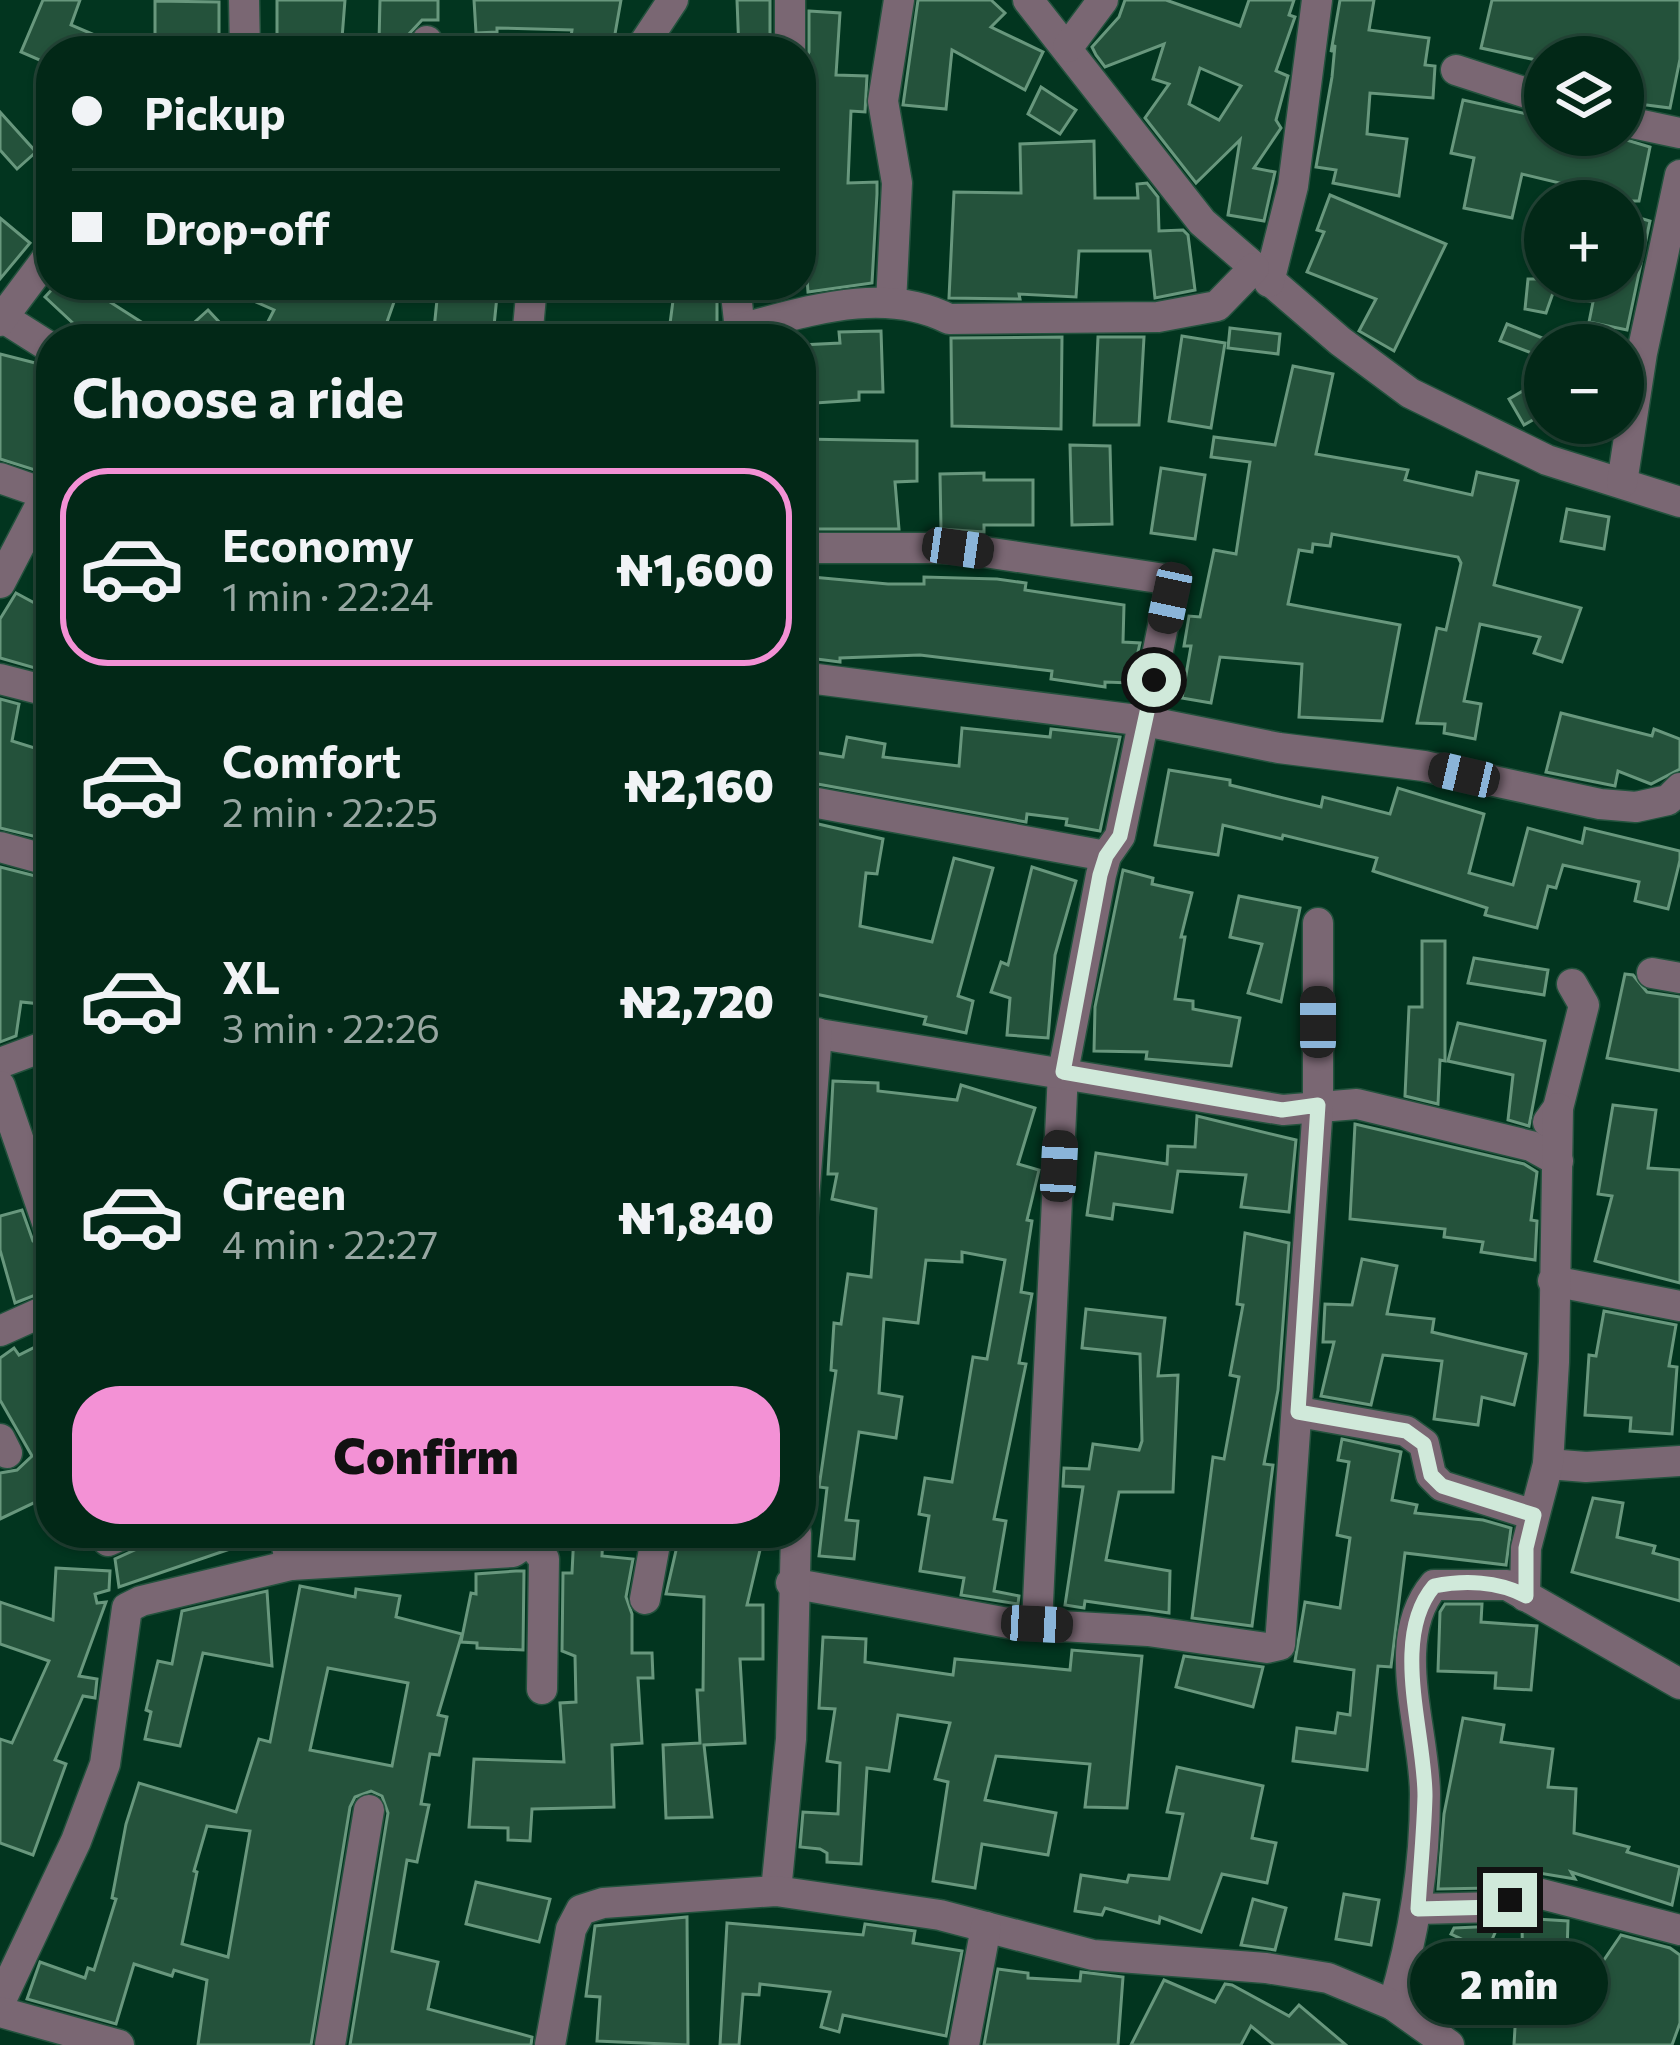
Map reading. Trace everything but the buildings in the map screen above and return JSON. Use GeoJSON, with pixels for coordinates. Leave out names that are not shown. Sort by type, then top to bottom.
{"type":"FeatureCollection","features":[{"type":"Feature","properties":{"kind":"street"},"geometry":{"type":"LineString","coordinates":[[244,0],[245,36]]}},
{"type":"Feature","properties":{"kind":"street"},"geometry":{"type":"LineString","coordinates":[[649,36],[673,0]]}},
{"type":"Feature","properties":{"kind":"street"},"geometry":{"type":"LineString","coordinates":[[790,0],[790,36]]}},
{"type":"Feature","properties":{"kind":"street"},"geometry":{"type":"LineString","coordinates":[[891,303],[897,183],[883,101],[899,0]]}},
{"type":"Feature","properties":{"kind":"street"},"geometry":{"type":"LineString","coordinates":[[1028,0],[1202,222],[1410,393],[1547,460],[1680,502]]}},
{"type":"Feature","properties":{"kind":"street"},"geometry":{"type":"LineString","coordinates":[[1068,47],[1103,0]]}},
{"type":"Feature","properties":{"kind":"street"},"geometry":{"type":"LineString","coordinates":[[771,324],[830,305],[923,305],[949,319],[1158,317],[1216,305],[1262,275],[1293,186],[1317,0]]}},
{"type":"Feature","properties":{"kind":"street"},"geometry":{"type":"LineString","coordinates":[[1456,70],[1524,92]]}},
{"type":"Feature","properties":{"kind":"street"},"geometry":{"type":"LineString","coordinates":[[1644,125],[1680,131]]}},
{"type":"Feature","properties":{"kind":"street"},"geometry":{"type":"LineString","coordinates":[[1622,483],[1642,353],[1680,175]]}},
{"type":"Feature","properties":{"kind":"street"},"geometry":{"type":"LineString","coordinates":[[36,273],[1,319],[36,339]]}},
{"type":"Feature","properties":{"kind":"street"},"geometry":{"type":"LineString","coordinates":[[0,478],[36,486]]}},
{"type":"Feature","properties":{"kind":"street"},"geometry":{"type":"LineString","coordinates":[[0,583],[36,512]]}},
{"type":"Feature","properties":{"kind":"street"},"geometry":{"type":"LineString","coordinates":[[816,548],[958,548],[1165,579],[1172,587],[1120,836],[1106,856],[1063,1072],[1037,1624]]}},
{"type":"Feature","properties":{"kind":"street"},"geometry":{"type":"LineString","coordinates":[[0,679],[36,688]]}},
{"type":"Feature","properties":{"kind":"street"},"geometry":{"type":"LineString","coordinates":[[816,679],[1145,721],[1279,748],[1424,766],[1600,804],[1668,800],[1680,788]]}},
{"type":"Feature","properties":{"kind":"street"},"geometry":{"type":"LineString","coordinates":[[816,803],[1106,856]]}},
{"type":"Feature","properties":{"kind":"street"},"geometry":{"type":"LineString","coordinates":[[0,847],[36,857]]}},
{"type":"Feature","properties":{"kind":"street"},"geometry":{"type":"LineString","coordinates":[[791,1583],[1037,1624],[1148,1631],[1267,1648],[1280,1645],[1318,1105],[1318,923]]}},
{"type":"Feature","properties":{"kind":"street"},"geometry":{"type":"LineString","coordinates":[[1526,1596],[1526,1548],[1548,1464],[1554,1362],[1544,1153],[1584,1006],[1571,984]]}},
{"type":"Feature","properties":{"kind":"street"},"geometry":{"type":"LineString","coordinates":[[816,1033],[1282,1110],[1357,1104],[1544,1153]]}},
{"type":"Feature","properties":{"kind":"street"},"geometry":{"type":"LineString","coordinates":[[0,1064],[36,1050]]}},
{"type":"Feature","properties":{"kind":"street"},"geometry":{"type":"LineString","coordinates":[[0,1086],[36,1190]]}},
{"type":"Feature","properties":{"kind":"street"},"geometry":{"type":"LineString","coordinates":[[1553,1281],[1680,1306]]}},
{"type":"Feature","properties":{"kind":"street"},"geometry":{"type":"LineString","coordinates":[[0,1330],[36,1314]]}},
{"type":"Feature","properties":{"kind":"street"},"geometry":{"type":"LineString","coordinates":[[1298,1412],[1406,1431],[1424,1444],[1431,1475],[1442,1486],[1534,1515]]}},
{"type":"Feature","properties":{"kind":"street"},"geometry":{"type":"LineString","coordinates":[[1548,1464],[1586,1467],[1680,1461]]}},
{"type":"Feature","properties":{"kind":"street"},"geometry":{"type":"LineString","coordinates":[[287,1548],[291,1565]]}},
{"type":"Feature","properties":{"kind":"street"},"geometry":{"type":"LineString","coordinates":[[0,2002],[68,1858],[105,1764],[127,1608],[141,1600],[291,1565],[513,1552],[517,1548]]}},
{"type":"Feature","properties":{"kind":"street"},"geometry":{"type":"LineString","coordinates":[[537,1548],[544,1558],[542,1689]]}},
{"type":"Feature","properties":{"kind":"street"},"geometry":{"type":"LineString","coordinates":[[645,1599],[654,1548]]}},
{"type":"Feature","properties":{"kind":"street"},"geometry":{"type":"LineString","coordinates":[[776,1891],[791,1738],[794,1548]]}},
{"type":"Feature","properties":{"kind":"street"},"geometry":{"type":"LineString","coordinates":[[1393,2005],[1418,1909],[1425,1794],[1422,1734],[1412,1689],[1422,1600],[1434,1586],[1452,1582],[1507,1586],[1680,1684]]}},
{"type":"Feature","properties":{"kind":"street"},"geometry":{"type":"LineString","coordinates":[[330,2045],[369,1810]]}},
{"type":"Feature","properties":{"kind":"street"},"geometry":{"type":"LineString","coordinates":[[550,2045],[571,1929],[581,1910],[603,1903],[776,1891],[863,1901],[1093,1955],[1328,1978],[1393,2005],[1449,2045]]}},
{"type":"Feature","properties":{"kind":"street"},"geometry":{"type":"LineString","coordinates":[[1418,1909],[1497,1907],[1530,1891],[1680,1930]]}},
{"type":"Feature","properties":{"kind":"street"},"geometry":{"type":"LineString","coordinates":[[964,2045],[986,1927]]}},
{"type":"Feature","properties":{"kind":"street"},"geometry":{"type":"LineString","coordinates":[[0,2012],[119,2045]]}},
{"type":"Feature","properties":{"kind":"route"},"geometry":{"type":"LineString","coordinates":[[1154,680],[1120,836],[1100,875],[1063,1072],[1282,1110],[1318,1105],[1298,1412],[1406,1431],[1424,1444],[1431,1475],[1442,1486],[1534,1515],[1526,1548],[1526,1596],[1507,1586],[1452,1582],[1434,1586],[1422,1600],[1416,1622],[1412,1689],[1422,1734],[1425,1794],[1418,1909],[1497,1907],[1510,1900]]}}]}
